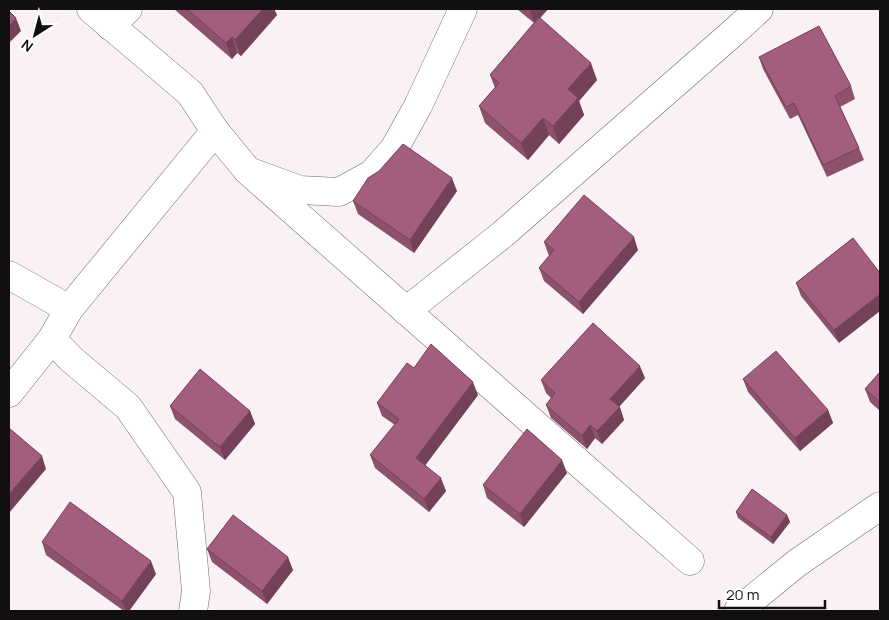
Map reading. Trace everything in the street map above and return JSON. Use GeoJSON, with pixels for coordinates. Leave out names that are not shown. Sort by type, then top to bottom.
{"type":"FeatureCollection","features":[{"type":"Feature","properties":{"kind":"street"},"geometry":{"type":"LineString","coordinates":[[248,170],[300,190],[339,192],[372,174],[394,149],[418,106],[463,9]]}},
{"type":"Feature","properties":{"kind":"street"},"geometry":{"type":"LineString","coordinates":[[406,311],[503,234],[759,9]]}},
{"type":"Feature","properties":{"kind":"street"},"geometry":{"type":"LineString","coordinates":[[109,14],[190,93],[215,131],[248,170],[690,561]]}},
{"type":"Feature","properties":{"kind":"street"},"geometry":{"type":"LineString","coordinates":[[9,393],[52,338],[69,309],[215,131]]}},
{"type":"Feature","properties":{"kind":"street"},"geometry":{"type":"LineString","coordinates":[[9,275],[69,309]]}},
{"type":"Feature","properties":{"kind":"street"},"geometry":{"type":"LineString","coordinates":[[52,338],[71,359],[128,407],[187,492],[196,591],[193,611]]}},
{"type":"Feature","properties":{"kind":"street"},"geometry":{"type":"LineString","coordinates":[[738,611],[797,564],[880,506]]}},
{"type":"Feature","properties":{"kind":"building"},"geometry":{"type":"Polygon","coordinates":[[[187,9],[263,9],[235,40],[232,37],[226,43],[187,9]]]}},
{"type":"Feature","properties":{"kind":"building"},"geometry":{"type":"Polygon","coordinates":[[[9,11],[16,18],[9,26],[9,11]]]}},
{"type":"Feature","properties":{"kind":"building"},"geometry":{"type":"Polygon","coordinates":[[[539,17],[591,63],[568,89],[578,98],[553,126],[543,118],[521,143],[479,106],[499,83],[490,75],[539,17]]]}},
{"type":"Feature","properties":{"kind":"building"},"geometry":{"type":"Polygon","coordinates":[[[819,26],[851,86],[835,96],[859,148],[823,165],[794,103],[786,107],[759,57],[819,26]]]}},
{"type":"Feature","properties":{"kind":"building"},"geometry":{"type":"Polygon","coordinates":[[[403,144],[452,178],[410,240],[353,201],[368,178],[379,171],[403,144]]]}},
{"type":"Feature","properties":{"kind":"building"},"geometry":{"type":"Polygon","coordinates":[[[584,195],[634,237],[579,302],[539,268],[554,250],[544,242],[584,195]]]}},
{"type":"Feature","properties":{"kind":"building"},"geometry":{"type":"Polygon","coordinates":[[[853,238],[880,273],[880,294],[834,330],[796,283],[853,238]]]}},
{"type":"Feature","properties":{"kind":"building"},"geometry":{"type":"Polygon","coordinates":[[[593,323],[640,366],[610,399],[620,407],[597,431],[590,425],[582,436],[546,405],[555,393],[541,380],[593,323]]]}},
{"type":"Feature","properties":{"kind":"building"},"geometry":{"type":"Polygon","coordinates":[[[431,344],[473,382],[416,458],[441,478],[424,499],[370,455],[399,419],[377,403],[407,363],[414,368],[431,344]]]}},
{"type":"Feature","properties":{"kind":"building"},"geometry":{"type":"Polygon","coordinates":[[[776,351],[828,410],[795,438],[743,379],[776,351]]]}},
{"type":"Feature","properties":{"kind":"building"},"geometry":{"type":"Polygon","coordinates":[[[200,369],[250,411],[220,447],[170,406],[200,369]]]}},
{"type":"Feature","properties":{"kind":"building"},"geometry":{"type":"Polygon","coordinates":[[[880,372],[880,402],[865,389],[880,372]]]}},
{"type":"Feature","properties":{"kind":"building"},"geometry":{"type":"Polygon","coordinates":[[[9,428],[42,456],[9,494],[9,428]]]}},
{"type":"Feature","properties":{"kind":"building"},"geometry":{"type":"Polygon","coordinates":[[[527,429],[562,460],[520,514],[483,485],[527,429]]]}},
{"type":"Feature","properties":{"kind":"building"},"geometry":{"type":"Polygon","coordinates":[[[752,489],[787,515],[771,537],[736,512],[752,489]]]}},
{"type":"Feature","properties":{"kind":"building"},"geometry":{"type":"Polygon","coordinates":[[[70,502],[151,561],[122,601],[42,542],[70,502]]]}},
{"type":"Feature","properties":{"kind":"building"},"geometry":{"type":"Polygon","coordinates":[[[233,515],[288,557],[262,591],[207,549],[233,515]]]}}]}
